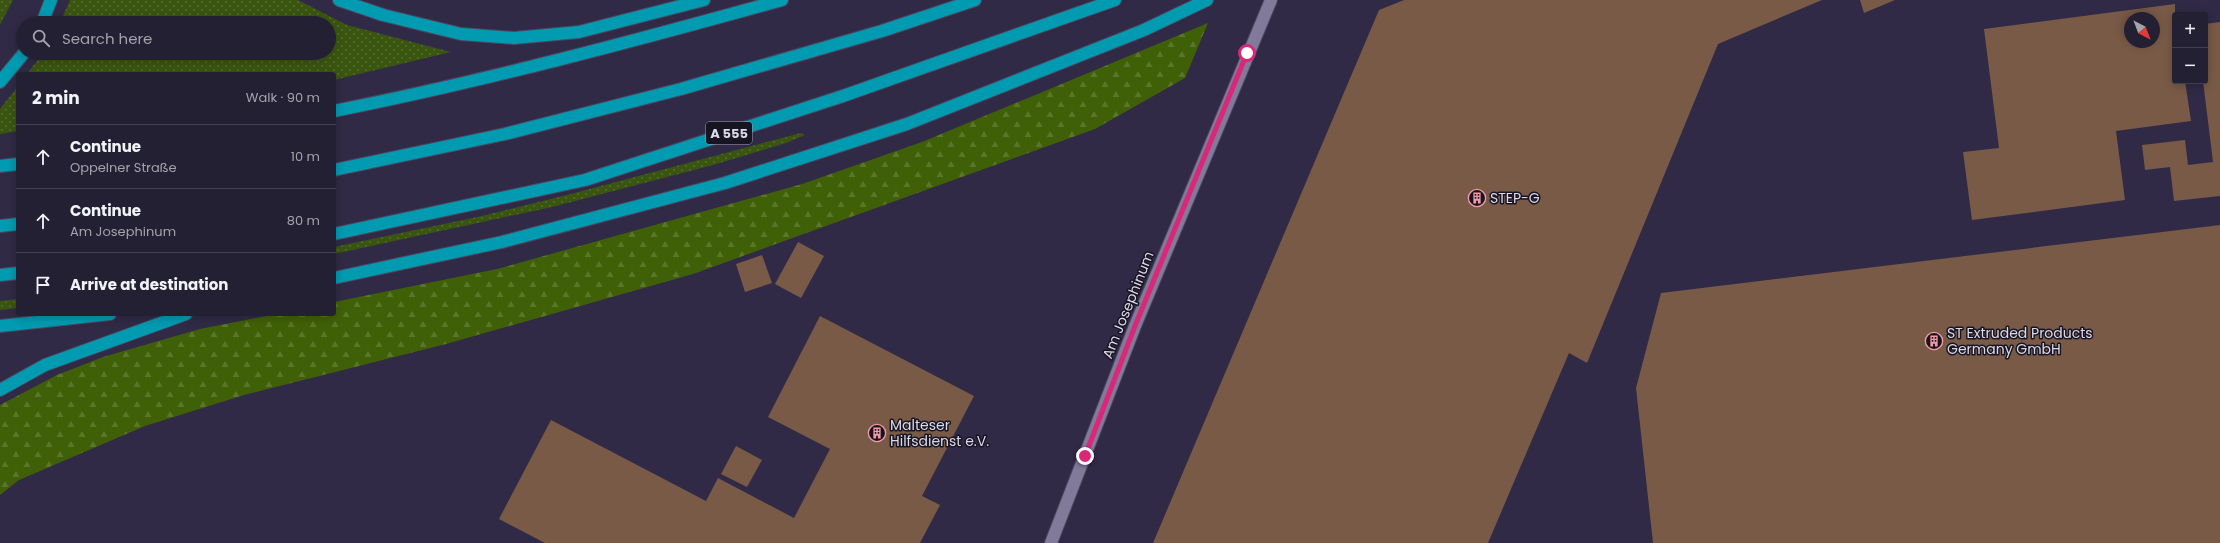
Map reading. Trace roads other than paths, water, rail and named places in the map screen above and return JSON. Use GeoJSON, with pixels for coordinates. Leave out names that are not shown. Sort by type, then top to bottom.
{"type":"FeatureCollection","features":[{"type":"Feature","properties":{"kind":"highway"},"geometry":{"type":"LineString","coordinates":[[45,16],[51,0]]}},
{"type":"Feature","properties":{"kind":"highway"},"geometry":{"type":"LineString","coordinates":[[339,0],[383,15],[461,34],[514,38],[579,32],[704,0]]}},
{"type":"Feature","properties":{"kind":"highway"},"geometry":{"type":"LineString","coordinates":[[336,111],[405,97],[565,59],[782,0]]}},
{"type":"Feature","properties":{"kind":"highway"},"geometry":{"type":"LineString","coordinates":[[336,170],[505,134],[680,89],[882,31],[975,0]]}},
{"type":"Feature","properties":{"kind":"highway","name":"A 555"},"geometry":{"type":"LineString","coordinates":[[336,234],[585,180],[843,96],[1115,0]]}},
{"type":"Feature","properties":{"kind":"highway"},"geometry":{"type":"LineString","coordinates":[[336,278],[502,242],[725,183],[907,124],[1144,30],[1207,0]]}},
{"type":"Feature","properties":{"kind":"highway"},"geometry":{"type":"LineString","coordinates":[[0,82],[18,60]]}},
{"type":"Feature","properties":{"kind":"highway"},"geometry":{"type":"LineString","coordinates":[[0,166],[16,164]]}},
{"type":"Feature","properties":{"kind":"highway"},"geometry":{"type":"LineString","coordinates":[[0,226],[16,224]]}},
{"type":"Feature","properties":{"kind":"highway"},"geometry":{"type":"LineString","coordinates":[[0,275],[16,273]]}},
{"type":"Feature","properties":{"kind":"highway"},"geometry":{"type":"LineString","coordinates":[[0,326],[92,316]]}},
{"type":"Feature","properties":{"kind":"highway"},"geometry":{"type":"LineString","coordinates":[[0,390],[45,365],[180,316]]}},
{"type":"Feature","properties":{"kind":"street","name":"Am Josephinum"},"geometry":{"type":"LineString","coordinates":[[1051,543],[1135,326],[1270,0]]}},
{"type":"Feature","properties":{"kind":"place","name":"STEP-G"},"geometry":{"type":"Point","coordinates":[1477,198]}},
{"type":"Feature","properties":{"kind":"place","name":"ST Extruded Products Germany GmbH"},"geometry":{"type":"Point","coordinates":[1934,341]}},
{"type":"Feature","properties":{"kind":"place","name":"Malteser Hilfsdienst e.V."},"geometry":{"type":"Point","coordinates":[877,433]}}]}
